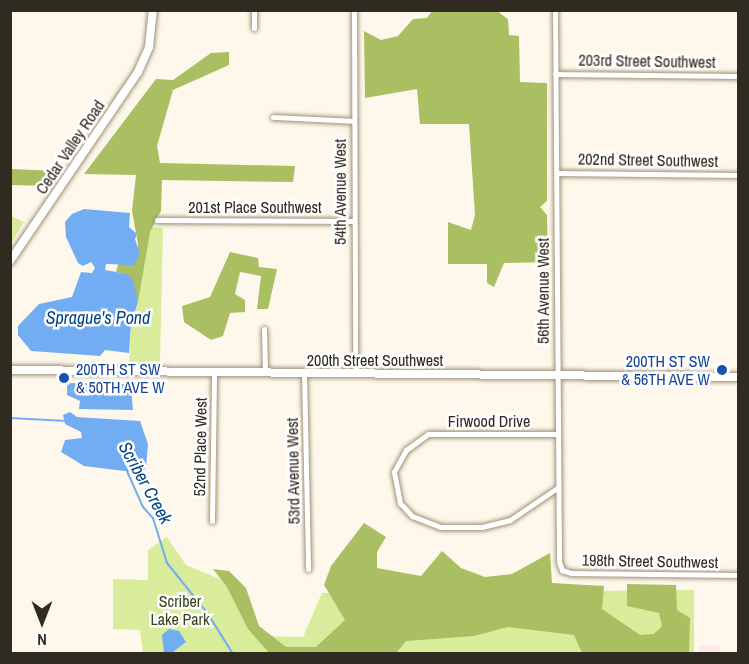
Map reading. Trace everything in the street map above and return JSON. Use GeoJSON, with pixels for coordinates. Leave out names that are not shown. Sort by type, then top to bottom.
{"type":"FeatureCollection","features":[{"type":"Feature","properties":{"kind":"street","name":"Cedar Valley Road"},"geometry":{"type":"LineString","coordinates":[[10,261],[138,72],[149,47],[153,10]]}},
{"type":"Feature","properties":{"kind":"street"},"geometry":{"type":"LineString","coordinates":[[254,10],[254,28]]}},
{"type":"Feature","properties":{"kind":"street","name":"54th Avenue West"},"geometry":{"type":"LineString","coordinates":[[354,10],[355,373]]}},
{"type":"Feature","properties":{"kind":"street","name":"56th Avenue West"},"geometry":{"type":"LineString","coordinates":[[555,10],[557,488],[559,562],[562,570]]}},
{"type":"Feature","properties":{"kind":"street","name":"203rd Street Southwest"},"geometry":{"type":"LineString","coordinates":[[555,74],[738,76]]}},
{"type":"Feature","properties":{"kind":"street"},"geometry":{"type":"LineString","coordinates":[[273,117],[354,121]]}},
{"type":"Feature","properties":{"kind":"street","name":"202nd Street Southwest"},"geometry":{"type":"LineString","coordinates":[[557,173],[738,175]]}},
{"type":"Feature","properties":{"kind":"street","name":"201st Place Southwest"},"geometry":{"type":"LineString","coordinates":[[157,220],[353,221]]}},
{"type":"Feature","properties":{"kind":"street"},"geometry":{"type":"LineString","coordinates":[[264,329],[265,373]]}},
{"type":"Feature","properties":{"kind":"street","name":"200th Street Southwest"},"geometry":{"type":"LineString","coordinates":[[10,370],[738,376]]}},
{"type":"Feature","properties":{"kind":"street","name":"52nd Place West"},"geometry":{"type":"LineString","coordinates":[[212,521],[214,373]]}},
{"type":"Feature","properties":{"kind":"street","name":"53rd Avenue West"},"geometry":{"type":"LineString","coordinates":[[304,373],[308,569]]}},
{"type":"Feature","properties":{"kind":"street","name":"Firwood Drive"},"geometry":{"type":"LineString","coordinates":[[557,434],[428,435],[406,450],[394,472],[400,503],[412,516],[441,527],[482,527],[510,520],[557,488]]}},
{"type":"Feature","properties":{"kind":"street","name":"198th Street Southwest"},"geometry":{"type":"LineString","coordinates":[[562,570],[738,575]]}},
{"type":"Feature","properties":{"kind":"shaded area"},"geometry":{"type":"Polygon","coordinates":[[[699,646],[721,646],[721,653],[698,653],[699,646]]]}},
{"type":"Feature","properties":{"kind":"green space"},"geometry":{"type":"Polygon","coordinates":[[[433,10],[497,11],[508,19],[509,35],[519,36],[520,82],[547,83],[547,201],[540,207],[547,215],[548,262],[504,263],[494,287],[487,283],[487,264],[448,264],[448,222],[471,230],[475,215],[469,124],[420,124],[417,89],[365,98],[364,31],[381,40],[398,36],[413,19],[427,18],[433,10]]]}},
{"type":"Feature","properties":{"kind":"green space"},"geometry":{"type":"Polygon","coordinates":[[[229,52],[229,65],[173,90],[157,146],[160,163],[295,166],[293,182],[162,180],[161,211],[150,232],[138,302],[128,274],[116,272],[118,264],[134,264],[138,244],[132,211],[136,175],[84,174],[156,79],[173,80],[211,53],[229,52]]]}},
{"type":"Feature","properties":{"kind":"green space"},"geometry":{"type":"Polygon","coordinates":[[[11,169],[58,171],[46,186],[11,185],[11,169]]]}},
{"type":"Feature","properties":{"kind":"green space"},"geometry":{"type":"Polygon","coordinates":[[[11,216],[24,222],[11,243],[11,216]]]}},
{"type":"Feature","properties":{"kind":"green space"},"geometry":{"type":"Polygon","coordinates":[[[138,226],[163,228],[160,363],[129,363],[131,323],[138,302],[138,226]]]}},
{"type":"Feature","properties":{"kind":"green space"},"geometry":{"type":"Polygon","coordinates":[[[230,252],[258,258],[259,267],[277,269],[268,309],[257,309],[261,276],[240,272],[235,294],[245,300],[245,312],[230,313],[223,336],[211,340],[184,322],[182,306],[210,297],[230,252]]]}},
{"type":"Feature","properties":{"kind":"green space"},"geometry":{"type":"Polygon","coordinates":[[[364,523],[386,537],[377,552],[377,568],[421,576],[442,551],[461,568],[485,577],[512,574],[550,553],[552,583],[604,586],[602,609],[640,635],[654,634],[662,626],[659,613],[627,606],[627,584],[676,585],[677,610],[690,618],[689,653],[582,653],[574,635],[508,627],[474,636],[406,641],[396,653],[269,653],[248,629],[227,587],[213,569],[229,571],[246,588],[259,626],[286,647],[316,647],[345,620],[324,585],[331,566],[364,523]]]}},
{"type":"Feature","properties":{"kind":"green space","name":"Scriber Lake Park"},"geometry":{"type":"Polygon","coordinates":[[[167,537],[186,565],[232,584],[259,636],[303,637],[322,593],[694,590],[694,653],[143,653],[140,630],[113,629],[113,579],[148,580],[148,550],[167,537]]]}},
{"type":"Feature","properties":{"kind":"water","name":"Sprague's Pond"},"geometry":{"type":"Polygon","coordinates":[[[84,209],[130,213],[129,227],[137,234],[135,239],[140,254],[134,265],[106,264],[105,270],[128,274],[133,280],[138,302],[131,323],[129,353],[105,350],[100,356],[31,351],[18,335],[18,326],[39,304],[72,297],[81,272],[92,273],[95,268],[91,262],[83,266],[78,263],[66,237],[65,222],[72,214],[84,209]]]}},
{"type":"Feature","properties":{"kind":"water"},"geometry":{"type":"Polygon","coordinates":[[[67,383],[124,384],[131,387],[133,410],[79,409],[80,401],[67,395],[67,383]]]}},
{"type":"Feature","properties":{"kind":"water"},"geometry":{"type":"Polygon","coordinates":[[[70,412],[77,417],[140,421],[148,444],[146,468],[141,473],[84,466],[61,452],[65,440],[82,438],[81,432],[65,424],[63,415],[70,412]]]}},
{"type":"Feature","properties":{"kind":"water"},"geometry":{"type":"Polygon","coordinates":[[[169,629],[179,631],[186,642],[173,652],[164,652],[162,635],[169,629]]]}},
{"type":"Feature","properties":{"kind":"waterway","name":"Scriber Creek"},"geometry":{"type":"LineString","coordinates":[[10,418],[67,421]]}},
{"type":"Feature","properties":{"kind":"waterway","name":"Scriber Creek"},"geometry":{"type":"LineString","coordinates":[[126,469],[143,507],[153,518],[167,563],[208,614],[233,654]]}},
{"type":"Feature","properties":{"kind":"place","name":"200TH ST SW & 56TH AVE W"},"geometry":{"type":"Point","coordinates":[722,370]}},
{"type":"Feature","properties":{"kind":"place","name":"200TH ST SW & 50TH AVE W"},"geometry":{"type":"Point","coordinates":[64,378]}}]}
